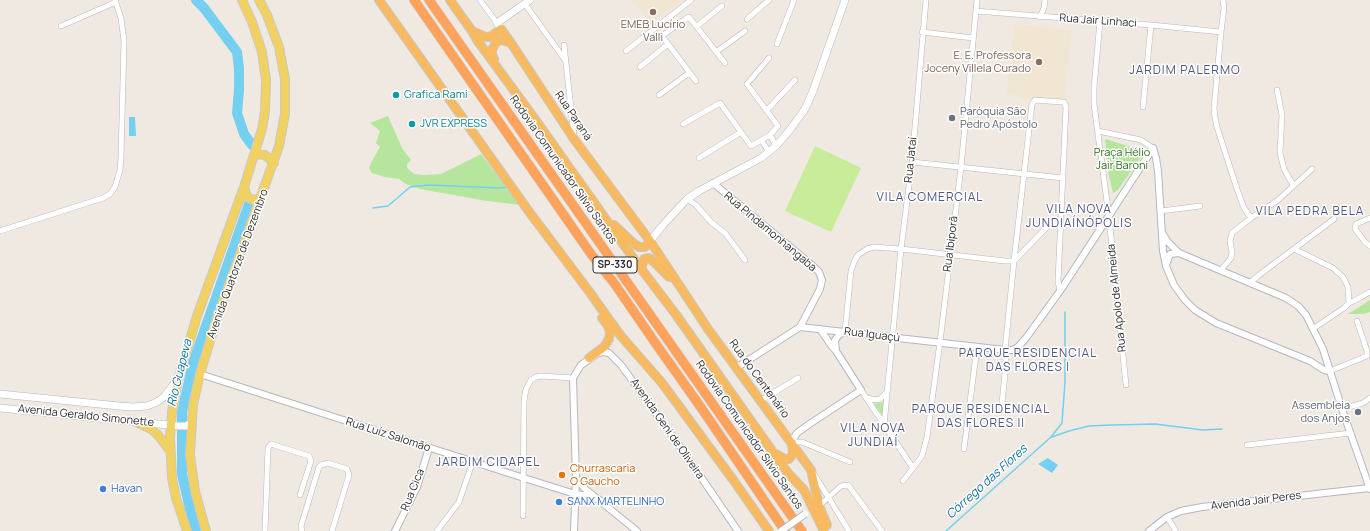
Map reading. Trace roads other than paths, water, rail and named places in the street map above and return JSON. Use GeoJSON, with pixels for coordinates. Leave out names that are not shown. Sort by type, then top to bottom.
{"type":"FeatureCollection","features":[{"type":"Feature","properties":{"kind":"highway"},"geometry":{"type":"LineString","coordinates":[[379,0],[521,201],[621,336],[662,383],[730,475],[769,531]]}},
{"type":"Feature","properties":{"kind":"highway","name":"SP-330"},"geometry":{"type":"LineString","coordinates":[[414,0],[591,254],[614,283],[785,531]]}},
{"type":"Feature","properties":{"kind":"highway","name":"Rodovia Comunicador Silvio Santos"},"geometry":{"type":"LineString","coordinates":[[429,0],[802,531]]}},
{"type":"Feature","properties":{"kind":"highway"},"geometry":{"type":"LineString","coordinates":[[450,0],[477,40],[641,269],[677,316],[788,473],[804,490],[817,508],[830,531]]}},
{"type":"Feature","properties":{"kind":"highway"},"geometry":{"type":"LineString","coordinates":[[499,26],[490,37],[487,44],[501,73]]}},
{"type":"Feature","properties":{"kind":"highway","name":"Rua Paraná"},"geometry":{"type":"LineString","coordinates":[[499,26],[574,138],[650,241]]}},
{"type":"Feature","properties":{"kind":"highway"},"geometry":{"type":"LineString","coordinates":[[472,31],[483,37],[490,37]]}},
{"type":"Feature","properties":{"kind":"highway"},"geometry":{"type":"LineString","coordinates":[[491,52],[492,47],[498,41],[502,40],[511,43]]}},
{"type":"Feature","properties":{"kind":"highway"},"geometry":{"type":"LineString","coordinates":[[594,202],[632,243],[642,248],[650,241]]}},
{"type":"Feature","properties":{"kind":"highway","name":"Rua do Centenário"},"geometry":{"type":"LineString","coordinates":[[650,241],[736,368],[811,470]]}},
{"type":"Feature","properties":{"kind":"highway"},"geometry":{"type":"LineString","coordinates":[[641,269],[643,261],[646,258],[654,262],[690,302]]}},
{"type":"Feature","properties":{"kind":"highway"},"geometry":{"type":"LineString","coordinates":[[588,290],[590,301],[608,326],[610,332],[609,339],[604,347],[589,358]]}},
{"type":"Feature","properties":{"kind":"highway"},"geometry":{"type":"LineString","coordinates":[[775,454],[785,459],[789,459],[793,454],[791,442]]}},
{"type":"Feature","properties":{"kind":"highway"},"geometry":{"type":"LineString","coordinates":[[811,470],[817,508],[824,531]]}},
{"type":"Feature","properties":{"kind":"main road","name":"Avenida Quatorze de Dezembro"},"geometry":{"type":"LineString","coordinates":[[187,531],[176,498],[172,478],[170,451],[174,426],[172,412],[178,380],[197,316],[255,154],[265,112],[266,80],[262,52],[252,22],[242,0]]}},
{"type":"Feature","properties":{"kind":"main road","name":"Avenida Quatorze de Dezembro"},"geometry":{"type":"LineString","coordinates":[[206,531],[195,492],[188,425],[200,374],[216,320],[274,163],[283,132],[285,79],[278,42],[267,15],[258,0]]}},
{"type":"Feature","properties":{"kind":"main road"},"geometry":{"type":"LineString","coordinates":[[650,241],[687,199],[769,152],[798,121],[813,91],[843,1]]}},
{"type":"Feature","properties":{"kind":"main road"},"geometry":{"type":"LineString","coordinates":[[499,26],[528,2]]}},
{"type":"Feature","properties":{"kind":"main road"},"geometry":{"type":"LineString","coordinates":[[255,154],[265,155],[274,163]]}},
{"type":"Feature","properties":{"kind":"main road"},"geometry":{"type":"LineString","coordinates":[[244,187],[247,198],[253,200],[260,198]]}},
{"type":"Feature","properties":{"kind":"main road","name":"Avenida Geraldo Simonette"},"geometry":{"type":"LineString","coordinates":[[1,394],[119,406],[147,406],[164,398],[178,380]]}},
{"type":"Feature","properties":{"kind":"main road"},"geometry":{"type":"LineString","coordinates":[[119,406],[124,410],[125,414],[121,420]]}},
{"type":"Feature","properties":{"kind":"main road","name":"Avenida Geraldo Simonette"},"geometry":{"type":"LineString","coordinates":[[0,408],[174,426],[188,425]]}},
{"type":"Feature","properties":{"kind":"main road"},"geometry":{"type":"LineString","coordinates":[[136,422],[151,429],[158,435],[170,451]]}},
{"type":"Feature","properties":{"kind":"street","name":"Rua Paraná"},"geometry":{"type":"LineString","coordinates":[[480,0],[499,26]]}},
{"type":"Feature","properties":{"kind":"street"},"geometry":{"type":"LineString","coordinates":[[626,51],[691,0]]}},
{"type":"Feature","properties":{"kind":"street"},"geometry":{"type":"LineString","coordinates":[[747,18],[770,0]]}},
{"type":"Feature","properties":{"kind":"street"},"geometry":{"type":"LineString","coordinates":[[778,44],[794,0]]}},
{"type":"Feature","properties":{"kind":"street","name":"Rua Jataí"},"geometry":{"type":"LineString","coordinates":[[884,425],[901,249],[912,162],[922,32],[926,0]]}},
{"type":"Feature","properties":{"kind":"street","name":"Rua Ibiporã"},"geometry":{"type":"LineString","coordinates":[[903,481],[922,456],[927,437],[940,342],[977,0]]}},
{"type":"Feature","properties":{"kind":"street"},"geometry":{"type":"LineString","coordinates":[[1044,8],[1045,0]]}},
{"type":"Feature","properties":{"kind":"street"},"geometry":{"type":"LineString","coordinates":[[1040,17],[1050,0]]}},
{"type":"Feature","properties":{"kind":"street"},"geometry":{"type":"LineString","coordinates":[[1223,0],[1224,8],[1214,108],[1215,118],[1244,208],[1251,218]]}},
{"type":"Feature","properties":{"kind":"street"},"geometry":{"type":"LineString","coordinates":[[0,231],[103,198],[110,194],[115,187],[120,170],[124,41],[121,18],[115,1],[61,26]]}},
{"type":"Feature","properties":{"kind":"street"},"geometry":{"type":"LineString","coordinates":[[528,2],[566,61]]}},
{"type":"Feature","properties":{"kind":"street"},"geometry":{"type":"LineString","coordinates":[[697,26],[722,6]]}},
{"type":"Feature","properties":{"kind":"street","name":"Rua Jair Linhaci"},"geometry":{"type":"LineString","coordinates":[[976,11],[1221,32]]}},
{"type":"Feature","properties":{"kind":"street"},"geometry":{"type":"LineString","coordinates":[[672,14],[679,23]]}},
{"type":"Feature","properties":{"kind":"street"},"geometry":{"type":"LineString","coordinates":[[696,81],[662,36],[679,23],[689,17],[724,63]]}},
{"type":"Feature","properties":{"kind":"street"},"geometry":{"type":"LineString","coordinates":[[664,21],[670,29]]}},
{"type":"Feature","properties":{"kind":"street","name":"Rua Apolo de Almeida"},"geometry":{"type":"LineString","coordinates":[[1100,21],[1094,104],[1109,217],[1126,385]]}},
{"type":"Feature","properties":{"kind":"street"},"geometry":{"type":"LineString","coordinates":[[1143,107],[1151,25]]}},
{"type":"Feature","properties":{"kind":"street"},"geometry":{"type":"LineString","coordinates":[[716,52],[745,31]]}},
{"type":"Feature","properties":{"kind":"street"},"geometry":{"type":"LineString","coordinates":[[922,32],[973,38]]}},
{"type":"Feature","properties":{"kind":"street"},"geometry":{"type":"LineString","coordinates":[[640,66],[668,44]]}},
{"type":"Feature","properties":{"kind":"street"},"geometry":{"type":"LineString","coordinates":[[564,45],[574,138]]}},
{"type":"Feature","properties":{"kind":"street"},"geometry":{"type":"LineString","coordinates":[[683,124],[720,103],[751,146],[770,135],[778,126],[747,84],[769,58]]}},
{"type":"Feature","properties":{"kind":"street"},"geometry":{"type":"LineString","coordinates":[[659,95],[689,73]]}},
{"type":"Feature","properties":{"kind":"street"},"geometry":{"type":"LineString","coordinates":[[767,110],[795,80]]}},
{"type":"Feature","properties":{"kind":"street"},"geometry":{"type":"LineString","coordinates":[[1277,90],[1282,115],[1280,138],[1281,157],[1284,169],[1293,185]]}},
{"type":"Feature","properties":{"kind":"street"},"geometry":{"type":"LineString","coordinates":[[1002,403],[1006,364],[1005,350],[1014,261],[1032,104],[1034,100],[1064,102],[1066,106],[1058,281],[1060,292]]}},
{"type":"Feature","properties":{"kind":"street"},"geometry":{"type":"LineString","coordinates":[[1098,131],[1141,140],[1153,148],[1158,171],[1163,251],[1166,266],[1174,285],[1185,300],[1195,310],[1206,318],[1310,361],[1324,370],[1330,371],[1367,356],[1367,351],[1357,321]]}},
{"type":"Feature","properties":{"kind":"street"},"geometry":{"type":"LineString","coordinates":[[699,158],[740,132]]}},
{"type":"Feature","properties":{"kind":"street"},"geometry":{"type":"LineString","coordinates":[[770,135],[776,146]]}},
{"type":"Feature","properties":{"kind":"street"},"geometry":{"type":"LineString","coordinates":[[762,141],[769,152]]}},
{"type":"Feature","properties":{"kind":"street"},"geometry":{"type":"LineString","coordinates":[[1060,292],[1153,148]]}},
{"type":"Feature","properties":{"kind":"street"},"geometry":{"type":"LineString","coordinates":[[912,162],[1063,178]]}},
{"type":"Feature","properties":{"kind":"street"},"geometry":{"type":"LineString","coordinates":[[1220,270],[1231,258],[1232,253],[1230,241],[1232,233],[1278,200],[1312,169]]}},
{"type":"Feature","properties":{"kind":"street","name":"Rua Pindamonhangaba"},"geometry":{"type":"LineString","coordinates":[[713,183],[819,272],[822,280],[820,289],[800,326]]}},
{"type":"Feature","properties":{"kind":"street"},"geometry":{"type":"LineString","coordinates":[[687,199],[696,205],[711,222],[725,233],[745,260]]}},
{"type":"Feature","properties":{"kind":"street"},"geometry":{"type":"LineString","coordinates":[[1161,212],[1200,206]]}},
{"type":"Feature","properties":{"kind":"street"},"geometry":{"type":"LineString","coordinates":[[1370,218],[1356,224],[1355,229],[1370,246]]}},
{"type":"Feature","properties":{"kind":"street"},"geometry":{"type":"LineString","coordinates":[[1252,282],[1334,219]]}},
{"type":"Feature","properties":{"kind":"street"},"geometry":{"type":"LineString","coordinates":[[836,351],[835,340],[845,331],[851,271],[858,255],[867,249],[874,247],[901,249],[1014,261],[1049,225],[1061,222]]}},
{"type":"Feature","properties":{"kind":"street"},"geometry":{"type":"LineString","coordinates":[[1163,234],[1173,248],[1179,253],[1252,282],[1286,298],[1298,306],[1306,315],[1314,328],[1323,349],[1342,409],[1370,488]]}},
{"type":"Feature","properties":{"kind":"street"},"geometry":{"type":"LineString","coordinates":[[1294,249],[1333,268],[1343,277],[1348,287],[1348,303]]}},
{"type":"Feature","properties":{"kind":"street"},"geometry":{"type":"LineString","coordinates":[[1166,266],[1169,256],[1174,253],[1179,253]]}},
{"type":"Feature","properties":{"kind":"street","name":"Rua Iguaçú"},"geometry":{"type":"LineString","coordinates":[[800,326],[1013,350],[1026,338],[1060,292]]}},
{"type":"Feature","properties":{"kind":"street"},"geometry":{"type":"LineString","coordinates":[[1314,328],[1344,308],[1348,303],[1370,292]]}},
{"type":"Feature","properties":{"kind":"street"},"geometry":{"type":"LineString","coordinates":[[736,368],[800,326]]}},
{"type":"Feature","properties":{"kind":"street"},"geometry":{"type":"LineString","coordinates":[[820,329],[913,468]]}},
{"type":"Feature","properties":{"kind":"street"},"geometry":{"type":"LineString","coordinates":[[964,449],[977,347]]}},
{"type":"Feature","properties":{"kind":"street"},"geometry":{"type":"LineString","coordinates":[[1310,361],[1318,362],[1321,360],[1323,349]]}},
{"type":"Feature","properties":{"kind":"street","name":"Avenida Geni de Oliveira"},"geometry":{"type":"LineString","coordinates":[[589,358],[603,352],[609,353],[614,357],[681,448],[736,528]]}},
{"type":"Feature","properties":{"kind":"street"},"geometry":{"type":"LineString","coordinates":[[574,531],[576,478],[573,378],[581,365],[589,358]]}},
{"type":"Feature","properties":{"kind":"street","name":"Rua Luíz Salomão"},"geometry":{"type":"LineString","coordinates":[[200,374],[428,448],[474,461],[575,494],[600,500]]}},
{"type":"Feature","properties":{"kind":"street"},"geometry":{"type":"LineString","coordinates":[[523,516],[524,401],[528,384],[531,380],[541,376],[573,378]]}},
{"type":"Feature","properties":{"kind":"street"},"geometry":{"type":"LineString","coordinates":[[760,401],[798,378]]}},
{"type":"Feature","properties":{"kind":"street"},"geometry":{"type":"LineString","coordinates":[[791,442],[798,433],[808,425],[861,390]]}},
{"type":"Feature","properties":{"kind":"street"},"geometry":{"type":"LineString","coordinates":[[867,398],[876,400],[880,399],[887,392]]}},
{"type":"Feature","properties":{"kind":"street"},"geometry":{"type":"LineString","coordinates":[[1342,409],[1363,403],[1370,398]]}},
{"type":"Feature","properties":{"kind":"street"},"geometry":{"type":"LineString","coordinates":[[1247,445],[1351,433]]}},
{"type":"Feature","properties":{"kind":"street"},"geometry":{"type":"LineString","coordinates":[[791,442],[802,442],[850,462]]}},
{"type":"Feature","properties":{"kind":"street"},"geometry":{"type":"LineString","coordinates":[[266,531],[268,448],[271,444],[310,456],[311,461],[300,495]]}},
{"type":"Feature","properties":{"kind":"street","name":"Rua Cica"},"geometry":{"type":"LineString","coordinates":[[395,531],[417,487],[428,448]]}},
{"type":"Feature","properties":{"kind":"street"},"geometry":{"type":"LineString","coordinates":[[438,531],[459,502],[474,461]]}},
{"type":"Feature","properties":{"kind":"street"},"geometry":{"type":"LineString","coordinates":[[302,531],[301,526],[319,467],[328,463],[347,469],[349,475],[332,531]]}},
{"type":"Feature","properties":{"kind":"street","name":"Rua do Centenário"},"geometry":{"type":"LineString","coordinates":[[811,470],[849,531]]}},
{"type":"Feature","properties":{"kind":"street"},"geometry":{"type":"LineString","coordinates":[[576,478],[584,488],[637,531]]}},
{"type":"Feature","properties":{"kind":"street"},"geometry":{"type":"LineString","coordinates":[[781,531],[805,514],[817,508],[841,486],[848,485],[882,531]]}},
{"type":"Feature","properties":{"kind":"street","name":"Avenida Jair Peres"},"geometry":{"type":"LineString","coordinates":[[1149,531],[1167,517],[1181,511],[1202,507],[1370,488]]}},
{"type":"Feature","properties":{"kind":"street"},"geometry":{"type":"LineString","coordinates":[[805,514],[809,507],[810,500]]}},
{"type":"Feature","properties":{"kind":"street"},"geometry":{"type":"LineString","coordinates":[[1167,517],[1176,531]]}},
{"type":"Feature","properties":{"kind":"street"},"geometry":{"type":"LineString","coordinates":[[736,528],[742,531]]}},
{"type":"Feature","properties":{"kind":"water"},"geometry":{"type":"Polygon","coordinates":[[[129,117],[135,117],[136,136],[129,136],[129,117]]]}},
{"type":"Feature","properties":{"kind":"water"},"geometry":{"type":"Polygon","coordinates":[[[1048,458],[1058,465],[1052,473],[1038,464],[1048,458]]]}},
{"type":"Feature","properties":{"kind":"waterway","name":"Rio Guapeva"},"geometry":{"type":"LineString","coordinates":[[196,0],[204,8],[237,52],[239,69],[237,113],[244,134],[252,145]]}},
{"type":"Feature","properties":{"kind":"waterway"},"geometry":{"type":"LineString","coordinates":[[373,208],[388,206],[410,187],[428,185],[499,188],[508,187]]}},
{"type":"Feature","properties":{"kind":"waterway","name":"Rio Guapeva"},"geometry":{"type":"LineString","coordinates":[[196,531],[182,474],[182,412],[193,363],[249,204]]}},
{"type":"Feature","properties":{"kind":"waterway","name":"Rio Guapeva"},"geometry":{"type":"LineString","coordinates":[[245,217],[250,217]]}},
{"type":"Feature","properties":{"kind":"waterway","name":"Córrego das Flores"},"geometry":{"type":"LineString","coordinates":[[946,531],[1051,437],[1062,423],[1065,382],[1065,312]]}},
{"type":"Feature","properties":{"kind":"waterway"},"geometry":{"type":"LineString","coordinates":[[1052,437],[1089,426],[1155,424],[1203,430],[1222,429]]}},
{"type":"Feature","properties":{"kind":"place","name":"EMEB Lucírio Valli"},"geometry":{"type":"Point","coordinates":[653,12]}},
{"type":"Feature","properties":{"kind":"place","name":"E. E. Professora Joceny Villela Curado"},"geometry":{"type":"Point","coordinates":[1039,62]}},
{"type":"Feature","properties":{"kind":"place","name":"Grafica Rami"},"geometry":{"type":"Point","coordinates":[396,95]}},
{"type":"Feature","properties":{"kind":"place","name":"Paróquia São Pedro Apóstolo"},"geometry":{"type":"Point","coordinates":[952,118]}},
{"type":"Feature","properties":{"kind":"place","name":"JVR EXPRESS"},"geometry":{"type":"Point","coordinates":[412,124]}},
{"type":"Feature","properties":{"kind":"place","name":"Assembleia dos Anjos"},"geometry":{"type":"Point","coordinates":[1358,412]}},
{"type":"Feature","properties":{"kind":"place","name":"Churrascaria O Gaucho"},"geometry":{"type":"Point","coordinates":[562,475]}},
{"type":"Feature","properties":{"kind":"place","name":"Havan"},"geometry":{"type":"Point","coordinates":[103,489]}},
{"type":"Feature","properties":{"kind":"place","name":"SANX MARTELINHO"},"geometry":{"type":"Point","coordinates":[559,502]}},
{"type":"Feature","properties":{"kind":"district","name":"JARDIM PALERMO"},"geometry":{"type":"Point","coordinates":[1185,71]}},
{"type":"Feature","properties":{"kind":"district","name":"VILA COMERCIAL"},"geometry":{"type":"Point","coordinates":[930,198]}},
{"type":"Feature","properties":{"kind":"district","name":"VILA PEDRA BELA"},"geometry":{"type":"Point","coordinates":[1310,212]}},
{"type":"Feature","properties":{"kind":"district","name":"VILA NOVA JUNDIAÍNÓPOLIS"},"geometry":{"type":"Point","coordinates":[1079,217]}},
{"type":"Feature","properties":{"kind":"district","name":"PARQUE RESIDENCIAL DAS FLORES I"},"geometry":{"type":"Point","coordinates":[1028,361]}},
{"type":"Feature","properties":{"kind":"district","name":"PARQUE RESIDENCIAL DAS FLORES II"},"geometry":{"type":"Point","coordinates":[981,417]}},
{"type":"Feature","properties":{"kind":"district","name":"VILA NOVA JUNDIAÍ"},"geometry":{"type":"Point","coordinates":[873,436]}},
{"type":"Feature","properties":{"kind":"district","name":"JARDIM CIDAPEL"},"geometry":{"type":"Point","coordinates":[488,463]}},
{"type":"Feature","properties":{"kind":"park label","name":"Praça Hélio Jair Baroni"},"geometry":{"type":"Point","coordinates":[1122,159]}}]}
